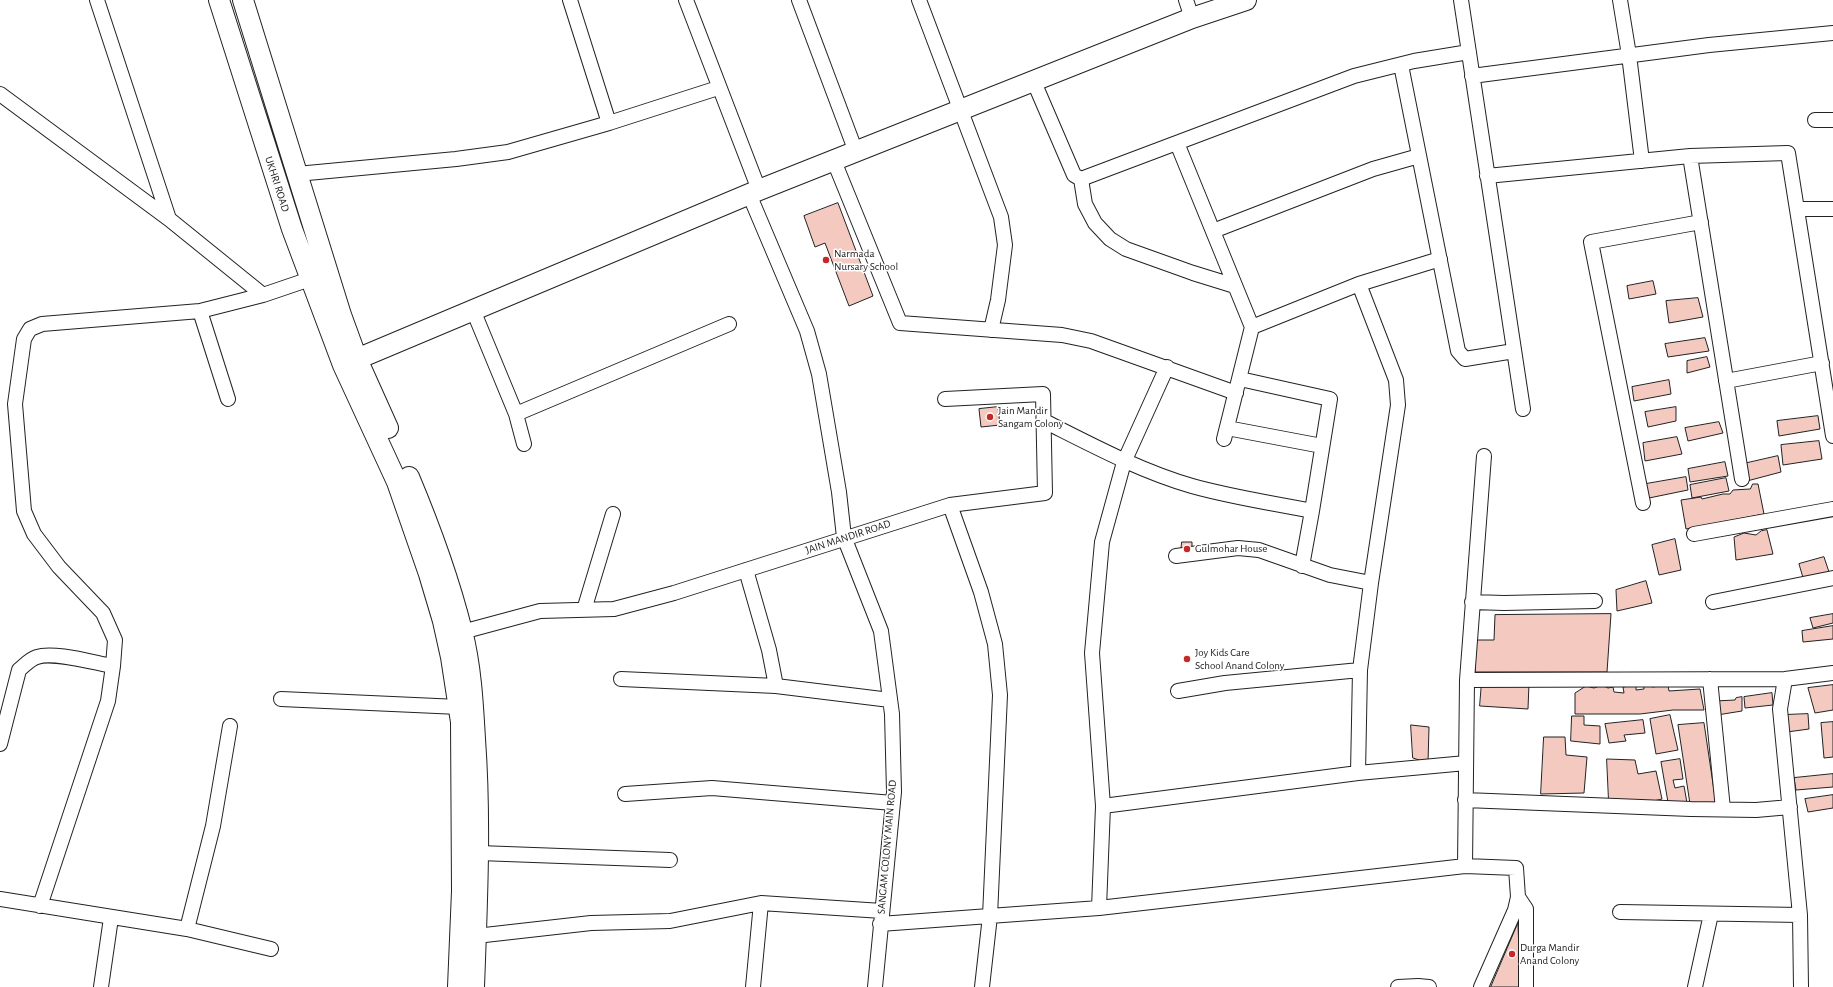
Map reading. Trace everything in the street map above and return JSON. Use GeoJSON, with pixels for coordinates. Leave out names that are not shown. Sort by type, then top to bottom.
{"type":"FeatureCollection","features":[{"type":"Feature","properties":{"kind":"street"},"geometry":{"type":"LineString","coordinates":[[97,0],[169,219]]}},
{"type":"Feature","properties":{"kind":"street","name":"UKHRI ROAD"},"geometry":{"type":"LineString","coordinates":[[218,0],[292,229],[310,279],[350,362]]}},
{"type":"Feature","properties":{"kind":"street"},"geometry":{"type":"LineString","coordinates":[[244,0],[341,315],[350,362],[416,535],[443,621],[451,657],[461,722],[462,891],[458,987]]}},
{"type":"Feature","properties":{"kind":"street"},"geometry":{"type":"LineString","coordinates":[[570,0],[609,123]]}},
{"type":"Feature","properties":{"kind":"street","name":"SANGAM COLONY MAIN ROAD"},"geometry":{"type":"LineString","coordinates":[[686,0],[754,192],[807,331],[819,374],[839,492],[844,537],[881,631],[892,714],[894,792],[875,987]]}},
{"type":"Feature","properties":{"kind":"street"},"geometry":{"type":"LineString","coordinates":[[799,0],[856,152]]}},
{"type":"Feature","properties":{"kind":"street"},"geometry":{"type":"LineString","coordinates":[[919,0],[1001,217],[1005,245],[998,300],[991,330]]}},
{"type":"Feature","properties":{"kind":"street"},"geometry":{"type":"LineString","coordinates":[[350,362],[754,192],[1034,82],[1189,9],[1246,0]]}},
{"type":"Feature","properties":{"kind":"street"},"geometry":{"type":"LineString","coordinates":[[1461,0],[1523,409]]}},
{"type":"Feature","properties":{"kind":"street"},"geometry":{"type":"LineString","coordinates":[[1620,0],[1629,55],[1642,161]]}},
{"type":"Feature","properties":{"kind":"street"},"geometry":{"type":"LineString","coordinates":[[1472,76],[1716,44],[1833,32]]}},
{"type":"Feature","properties":{"kind":"street"},"geometry":{"type":"LineString","coordinates":[[1034,82],[1074,175],[1081,178],[1354,76],[1469,52]]}},
{"type":"Feature","properties":{"kind":"street"},"geometry":{"type":"LineString","coordinates":[[1401,65],[1458,351],[1465,358],[1514,350]]}},
{"type":"Feature","properties":{"kind":"street"},"geometry":{"type":"LineString","coordinates":[[298,174],[456,160],[508,152],[609,123],[718,88]]}},
{"type":"Feature","properties":{"kind":"street"},"geometry":{"type":"LineString","coordinates":[[0,94],[169,219],[263,296]]}},
{"type":"Feature","properties":{"kind":"street"},"geometry":{"type":"LineString","coordinates":[[1815,120],[1833,120]]}},
{"type":"Feature","properties":{"kind":"street"},"geometry":{"type":"LineString","coordinates":[[1177,143],[1252,328],[1226,434],[1322,446]]}},
{"type":"Feature","properties":{"kind":"street"},"geometry":{"type":"LineString","coordinates":[[1487,176],[1690,156],[1788,153],[1833,436]]}},
{"type":"Feature","properties":{"kind":"street"},"geometry":{"type":"LineString","coordinates":[[1213,231],[1372,169],[1419,156]]}},
{"type":"Feature","properties":{"kind":"street"},"geometry":{"type":"LineString","coordinates":[[1690,156],[1742,479]]}},
{"type":"Feature","properties":{"kind":"street"},"geometry":{"type":"LineString","coordinates":[[834,161],[900,323],[1062,335],[1091,341],[1236,393]]}},
{"type":"Feature","properties":{"kind":"street"},"geometry":{"type":"LineString","coordinates":[[1081,178],[1085,204],[1095,223],[1110,239],[1126,250],[1235,286]]}},
{"type":"Feature","properties":{"kind":"street"},"geometry":{"type":"LineString","coordinates":[[1798,209],[1833,209]]}},
{"type":"Feature","properties":{"kind":"street"},"geometry":{"type":"LineString","coordinates":[[1643,503],[1591,242],[1701,222]]}},
{"type":"Feature","properties":{"kind":"street"},"geometry":{"type":"LineString","coordinates":[[1252,328],[1359,284],[1440,259]]}},
{"type":"Feature","properties":{"kind":"street"},"geometry":{"type":"LineString","coordinates":[[40,906],[108,701],[113,666],[114,640],[103,613],[59,567],[34,534],[24,511],[15,404],[24,339],[30,329],[42,324],[200,311],[263,296],[310,279]]}},
{"type":"Feature","properties":{"kind":"street"},"geometry":{"type":"LineString","coordinates":[[1358,773],[1360,670],[1371,583],[1398,405],[1396,380],[1359,284]]}},
{"type":"Feature","properties":{"kind":"street"},"geometry":{"type":"LineString","coordinates":[[473,310],[516,414],[524,444]]}},
{"type":"Feature","properties":{"kind":"street"},"geometry":{"type":"LineString","coordinates":[[200,311],[228,399]]}},
{"type":"Feature","properties":{"kind":"street"},"geometry":{"type":"LineString","coordinates":[[516,414],[729,324]]}},
{"type":"Feature","properties":{"kind":"street"},"geometry":{"type":"LineString","coordinates":[[350,362],[399,452],[432,534],[462,632],[473,703],[478,776],[479,853],[474,987]]}},
{"type":"Feature","properties":{"kind":"street"},"geometry":{"type":"LineString","coordinates":[[1726,381],[1822,363]]}},
{"type":"Feature","properties":{"kind":"street"},"geometry":{"type":"LineString","coordinates":[[1099,908],[1103,806],[1092,652],[1102,542],[1124,462],[1167,367]]}},
{"type":"Feature","properties":{"kind":"street"},"geometry":{"type":"LineString","coordinates":[[1240,379],[1330,399],[1302,566]]}},
{"type":"Feature","properties":{"kind":"street","name":"JAIN MANDIR ROAD"},"geometry":{"type":"LineString","coordinates":[[462,632],[540,611],[614,609],[674,593],[844,537],[950,505],[1045,493],[1043,394],[945,399]]}},
{"type":"Feature","properties":{"kind":"street"},"geometry":{"type":"LineString","coordinates":[[1044,421],[1124,462],[1193,487],[1312,511]]}},
{"type":"Feature","properties":{"kind":"street"},"geometry":{"type":"LineString","coordinates":[[1465,866],[1467,680],[1484,456]]}},
{"type":"Feature","properties":{"kind":"street"},"geometry":{"type":"LineString","coordinates":[[950,505],[981,592],[995,644],[1000,695],[990,916],[982,987]]}},
{"type":"Feature","properties":{"kind":"street"},"geometry":{"type":"LineString","coordinates":[[1694,534],[1833,509]]}},
{"type":"Feature","properties":{"kind":"street"},"geometry":{"type":"LineString","coordinates":[[584,610],[613,514]]}},
{"type":"Feature","properties":{"kind":"street"},"geometry":{"type":"LineString","coordinates":[[1176,556],[1238,548],[1259,550],[1330,576],[1371,583]]}},
{"type":"Feature","properties":{"kind":"street"},"geometry":{"type":"LineString","coordinates":[[746,570],[769,650],[776,686]]}},
{"type":"Feature","properties":{"kind":"street"},"geometry":{"type":"LineString","coordinates":[[1713,602],[1833,578]]}},
{"type":"Feature","properties":{"kind":"street"},"geometry":{"type":"LineString","coordinates":[[1472,602],[1528,603],[1595,601]]}},
{"type":"Feature","properties":{"kind":"street"},"geometry":{"type":"LineString","coordinates":[[0,744],[19,670],[28,661],[38,656],[52,655],[113,666]]}},
{"type":"Feature","properties":{"kind":"street"},"geometry":{"type":"LineString","coordinates":[[1178,691],[1225,683],[1360,670]]}},
{"type":"Feature","properties":{"kind":"street"},"geometry":{"type":"LineString","coordinates":[[1467,680],[1784,679],[1833,673]]}},
{"type":"Feature","properties":{"kind":"street"},"geometry":{"type":"LineString","coordinates":[[621,679],[776,686],[890,700]]}},
{"type":"Feature","properties":{"kind":"street"},"geometry":{"type":"LineString","coordinates":[[1784,679],[1780,709],[1800,915],[1801,987]]}},
{"type":"Feature","properties":{"kind":"street"},"geometry":{"type":"LineString","coordinates":[[1710,680],[1723,809]]}},
{"type":"Feature","properties":{"kind":"street"},"geometry":{"type":"LineString","coordinates":[[281,699],[459,707]]}},
{"type":"Feature","properties":{"kind":"street"},"geometry":{"type":"LineString","coordinates":[[187,929],[213,826],[230,726]]}},
{"type":"Feature","properties":{"kind":"street"},"geometry":{"type":"LineString","coordinates":[[1103,806],[1358,773],[1466,763]]}},
{"type":"Feature","properties":{"kind":"street"},"geometry":{"type":"LineString","coordinates":[[625,794],[712,788],[893,803]]}},
{"type":"Feature","properties":{"kind":"street"},"geometry":{"type":"LineString","coordinates":[[1465,800],[1756,810],[1790,807]]}},
{"type":"Feature","properties":{"kind":"street"},"geometry":{"type":"LineString","coordinates":[[479,853],[670,860]]}},
{"type":"Feature","properties":{"kind":"street"},"geometry":{"type":"LineString","coordinates":[[476,936],[591,923],[670,921],[761,903],[881,918],[990,916],[1099,908],[1465,866],[1516,868],[1518,897],[1515,910],[1481,987]]}},
{"type":"Feature","properties":{"kind":"street"},"geometry":{"type":"LineString","coordinates":[[1518,897],[1526,909],[1526,987]]}},
{"type":"Feature","properties":{"kind":"street"},"geometry":{"type":"LineString","coordinates":[[0,899],[187,929],[271,949]]}},
{"type":"Feature","properties":{"kind":"street"},"geometry":{"type":"LineString","coordinates":[[753,987],[761,903]]}},
{"type":"Feature","properties":{"kind":"street"},"geometry":{"type":"LineString","coordinates":[[1620,912],[1800,915]]}},
{"type":"Feature","properties":{"kind":"street"},"geometry":{"type":"LineString","coordinates":[[1696,987],[1711,914]]}},
{"type":"Feature","properties":{"kind":"street"},"geometry":{"type":"LineString","coordinates":[[101,987],[111,918]]}},
{"type":"Feature","properties":{"kind":"street"},"geometry":{"type":"LineString","coordinates":[[1398,987],[1429,987]]}},
{"type":"Feature","properties":{"kind":"building"},"geometry":{"type":"Polygon","coordinates":[[[838,203],[873,296],[849,306],[825,243],[815,247],[804,216],[838,203]]]}},
{"type":"Feature","properties":{"kind":"building"},"geometry":{"type":"Polygon","coordinates":[[[1653,281],[1656,294],[1629,299],[1627,286],[1653,281]]]}},
{"type":"Feature","properties":{"kind":"building"},"geometry":{"type":"Polygon","coordinates":[[[1698,298],[1703,317],[1669,323],[1666,301],[1698,298]]]}},
{"type":"Feature","properties":{"kind":"building"},"geometry":{"type":"Polygon","coordinates":[[[1705,338],[1709,351],[1668,357],[1665,344],[1705,338]]]}},
{"type":"Feature","properties":{"kind":"building"},"geometry":{"type":"Polygon","coordinates":[[[1707,357],[1710,367],[1687,373],[1687,361],[1707,357]]]}},
{"type":"Feature","properties":{"kind":"building"},"geometry":{"type":"Polygon","coordinates":[[[1669,380],[1671,394],[1634,401],[1632,387],[1669,380]]]}},
{"type":"Feature","properties":{"kind":"building"},"geometry":{"type":"Polygon","coordinates":[[[998,407],[1000,425],[981,427],[979,409],[998,407]]]}},
{"type":"Feature","properties":{"kind":"building"},"geometry":{"type":"Polygon","coordinates":[[[1676,407],[1676,421],[1648,427],[1645,412],[1676,407]]]}},
{"type":"Feature","properties":{"kind":"building"},"geometry":{"type":"Polygon","coordinates":[[[1818,416],[1820,429],[1779,436],[1777,421],[1818,416]]]}},
{"type":"Feature","properties":{"kind":"building"},"geometry":{"type":"Polygon","coordinates":[[[1719,422],[1723,433],[1688,441],[1685,428],[1719,422]]]}},
{"type":"Feature","properties":{"kind":"building"},"geometry":{"type":"Polygon","coordinates":[[[1677,437],[1682,454],[1645,461],[1643,443],[1677,437]]]}},
{"type":"Feature","properties":{"kind":"building"},"geometry":{"type":"Polygon","coordinates":[[[1819,441],[1822,459],[1783,465],[1781,445],[1819,441]]]}},
{"type":"Feature","properties":{"kind":"building"},"geometry":{"type":"Polygon","coordinates":[[[1778,456],[1781,472],[1747,481],[1743,464],[1778,456]]]}},
{"type":"Feature","properties":{"kind":"building"},"geometry":{"type":"Polygon","coordinates":[[[1725,462],[1728,476],[1690,482],[1688,469],[1725,462]]]}},
{"type":"Feature","properties":{"kind":"building"},"geometry":{"type":"Polygon","coordinates":[[[1686,477],[1688,490],[1649,498],[1646,484],[1686,477]]]}},
{"type":"Feature","properties":{"kind":"building"},"geometry":{"type":"Polygon","coordinates":[[[1726,478],[1729,491],[1692,498],[1690,485],[1726,478]]]}},
{"type":"Feature","properties":{"kind":"building"},"geometry":{"type":"Polygon","coordinates":[[[1753,484],[1758,484],[1764,514],[1686,529],[1681,500],[1701,497],[1702,499],[1723,494],[1730,494],[1733,490],[1750,489],[1753,484]]]}},
{"type":"Feature","properties":{"kind":"building"},"geometry":{"type":"Polygon","coordinates":[[[1767,530],[1773,554],[1736,560],[1734,537],[1744,533],[1756,535],[1761,531],[1767,530]]]}},
{"type":"Feature","properties":{"kind":"building"},"geometry":{"type":"Polygon","coordinates":[[[1675,539],[1681,570],[1659,575],[1652,545],[1675,539]]]}},
{"type":"Feature","properties":{"kind":"building","name":"Gulmohar House"},"geometry":{"type":"Polygon","coordinates":[[[1182,542],[1192,542],[1192,553],[1181,553],[1182,542]]]}},
{"type":"Feature","properties":{"kind":"building"},"geometry":{"type":"Polygon","coordinates":[[[1824,557],[1830,575],[1804,581],[1799,564],[1824,557]]]}},
{"type":"Feature","properties":{"kind":"building"},"geometry":{"type":"Polygon","coordinates":[[[1646,581],[1652,603],[1617,611],[1616,590],[1646,581]]]}},
{"type":"Feature","properties":{"kind":"building"},"geometry":{"type":"Polygon","coordinates":[[[1611,614],[1607,672],[1475,672],[1476,640],[1494,640],[1495,615],[1611,614]]]}},
{"type":"Feature","properties":{"kind":"building"},"geometry":{"type":"Polygon","coordinates":[[[1833,614],[1833,623],[1813,628],[1810,618],[1833,614]]]}},
{"type":"Feature","properties":{"kind":"building"},"geometry":{"type":"Polygon","coordinates":[[[1833,626],[1833,639],[1803,642],[1802,631],[1833,626]]]}},
{"type":"Feature","properties":{"kind":"building"},"geometry":{"type":"Polygon","coordinates":[[[1482,681],[1529,683],[1528,709],[1480,706],[1482,681]]]}},
{"type":"Feature","properties":{"kind":"building"},"geometry":{"type":"Polygon","coordinates":[[[1651,683],[1652,687],[1668,685],[1669,691],[1700,689],[1704,710],[1673,710],[1640,714],[1575,714],[1575,693],[1586,686],[1594,688],[1602,685],[1608,688],[1613,687],[1614,692],[1624,693],[1623,687],[1636,685],[1636,690],[1644,689],[1644,684],[1651,683]]]}},
{"type":"Feature","properties":{"kind":"building"},"geometry":{"type":"Polygon","coordinates":[[[1833,685],[1833,710],[1815,713],[1808,688],[1833,685]]]}},
{"type":"Feature","properties":{"kind":"building"},"geometry":{"type":"Polygon","coordinates":[[[1772,693],[1773,705],[1745,708],[1744,697],[1772,693]]]}},
{"type":"Feature","properties":{"kind":"building"},"geometry":{"type":"Polygon","coordinates":[[[1742,697],[1742,711],[1717,715],[1715,701],[1735,700],[1736,698],[1742,697]]]}},
{"type":"Feature","properties":{"kind":"building"},"geometry":{"type":"Polygon","coordinates":[[[1808,714],[1809,729],[1787,732],[1784,715],[1808,714]]]}},
{"type":"Feature","properties":{"kind":"building"},"geometry":{"type":"Polygon","coordinates":[[[1670,715],[1678,750],[1656,754],[1650,719],[1670,715]]]}},
{"type":"Feature","properties":{"kind":"building"},"geometry":{"type":"Polygon","coordinates":[[[1572,716],[1584,716],[1584,725],[1600,726],[1600,744],[1571,741],[1572,716]]]}},
{"type":"Feature","properties":{"kind":"building"},"geometry":{"type":"Polygon","coordinates":[[[1643,720],[1645,733],[1624,735],[1626,741],[1609,743],[1605,724],[1643,720]]]}},
{"type":"Feature","properties":{"kind":"building"},"geometry":{"type":"Polygon","coordinates":[[[1833,722],[1833,757],[1824,758],[1821,723],[1833,722]]]}},
{"type":"Feature","properties":{"kind":"building"},"geometry":{"type":"Polygon","coordinates":[[[1704,723],[1716,804],[1690,804],[1678,725],[1704,723]]]}},
{"type":"Feature","properties":{"kind":"building"},"geometry":{"type":"Polygon","coordinates":[[[1411,725],[1429,727],[1428,763],[1413,758],[1411,725]]]}},
{"type":"Feature","properties":{"kind":"building"},"geometry":{"type":"Polygon","coordinates":[[[1544,737],[1565,737],[1566,755],[1587,757],[1584,793],[1541,794],[1544,737]]]}},
{"type":"Feature","properties":{"kind":"building"},"geometry":{"type":"Polygon","coordinates":[[[1607,759],[1635,760],[1638,774],[1656,771],[1662,799],[1641,804],[1609,802],[1607,759]]]}},
{"type":"Feature","properties":{"kind":"building"},"geometry":{"type":"Polygon","coordinates":[[[1680,759],[1683,779],[1673,780],[1675,788],[1684,786],[1687,803],[1669,808],[1661,762],[1680,759]]]}},
{"type":"Feature","properties":{"kind":"building"},"geometry":{"type":"Polygon","coordinates":[[[1833,774],[1833,787],[1796,790],[1794,778],[1833,774]]]}},
{"type":"Feature","properties":{"kind":"building"},"geometry":{"type":"Polygon","coordinates":[[[1833,795],[1833,808],[1808,812],[1805,799],[1833,795]]]}},
{"type":"Feature","properties":{"kind":"building","name":"Durga Mandir Anand Colony"},"geometry":{"type":"Polygon","coordinates":[[[1518,923],[1520,987],[1491,987],[1518,923]]]}},
{"type":"Feature","properties":{"kind":"place","name":"Narmada Nursary School"},"geometry":{"type":"Point","coordinates":[826,260]}},
{"type":"Feature","properties":{"kind":"place","name":"Jain Mandir Sangam Colony"},"geometry":{"type":"Point","coordinates":[990,417]}},
{"type":"Feature","properties":{"kind":"place","name":"Gulmohar House"},"geometry":{"type":"Point","coordinates":[1187,549]}},
{"type":"Feature","properties":{"kind":"place","name":"Joy Kids Care School Anand Colony"},"geometry":{"type":"Point","coordinates":[1187,659]}},
{"type":"Feature","properties":{"kind":"place","name":"Durga Mandir Anand Colony"},"geometry":{"type":"Point","coordinates":[1512,954]}}]}
